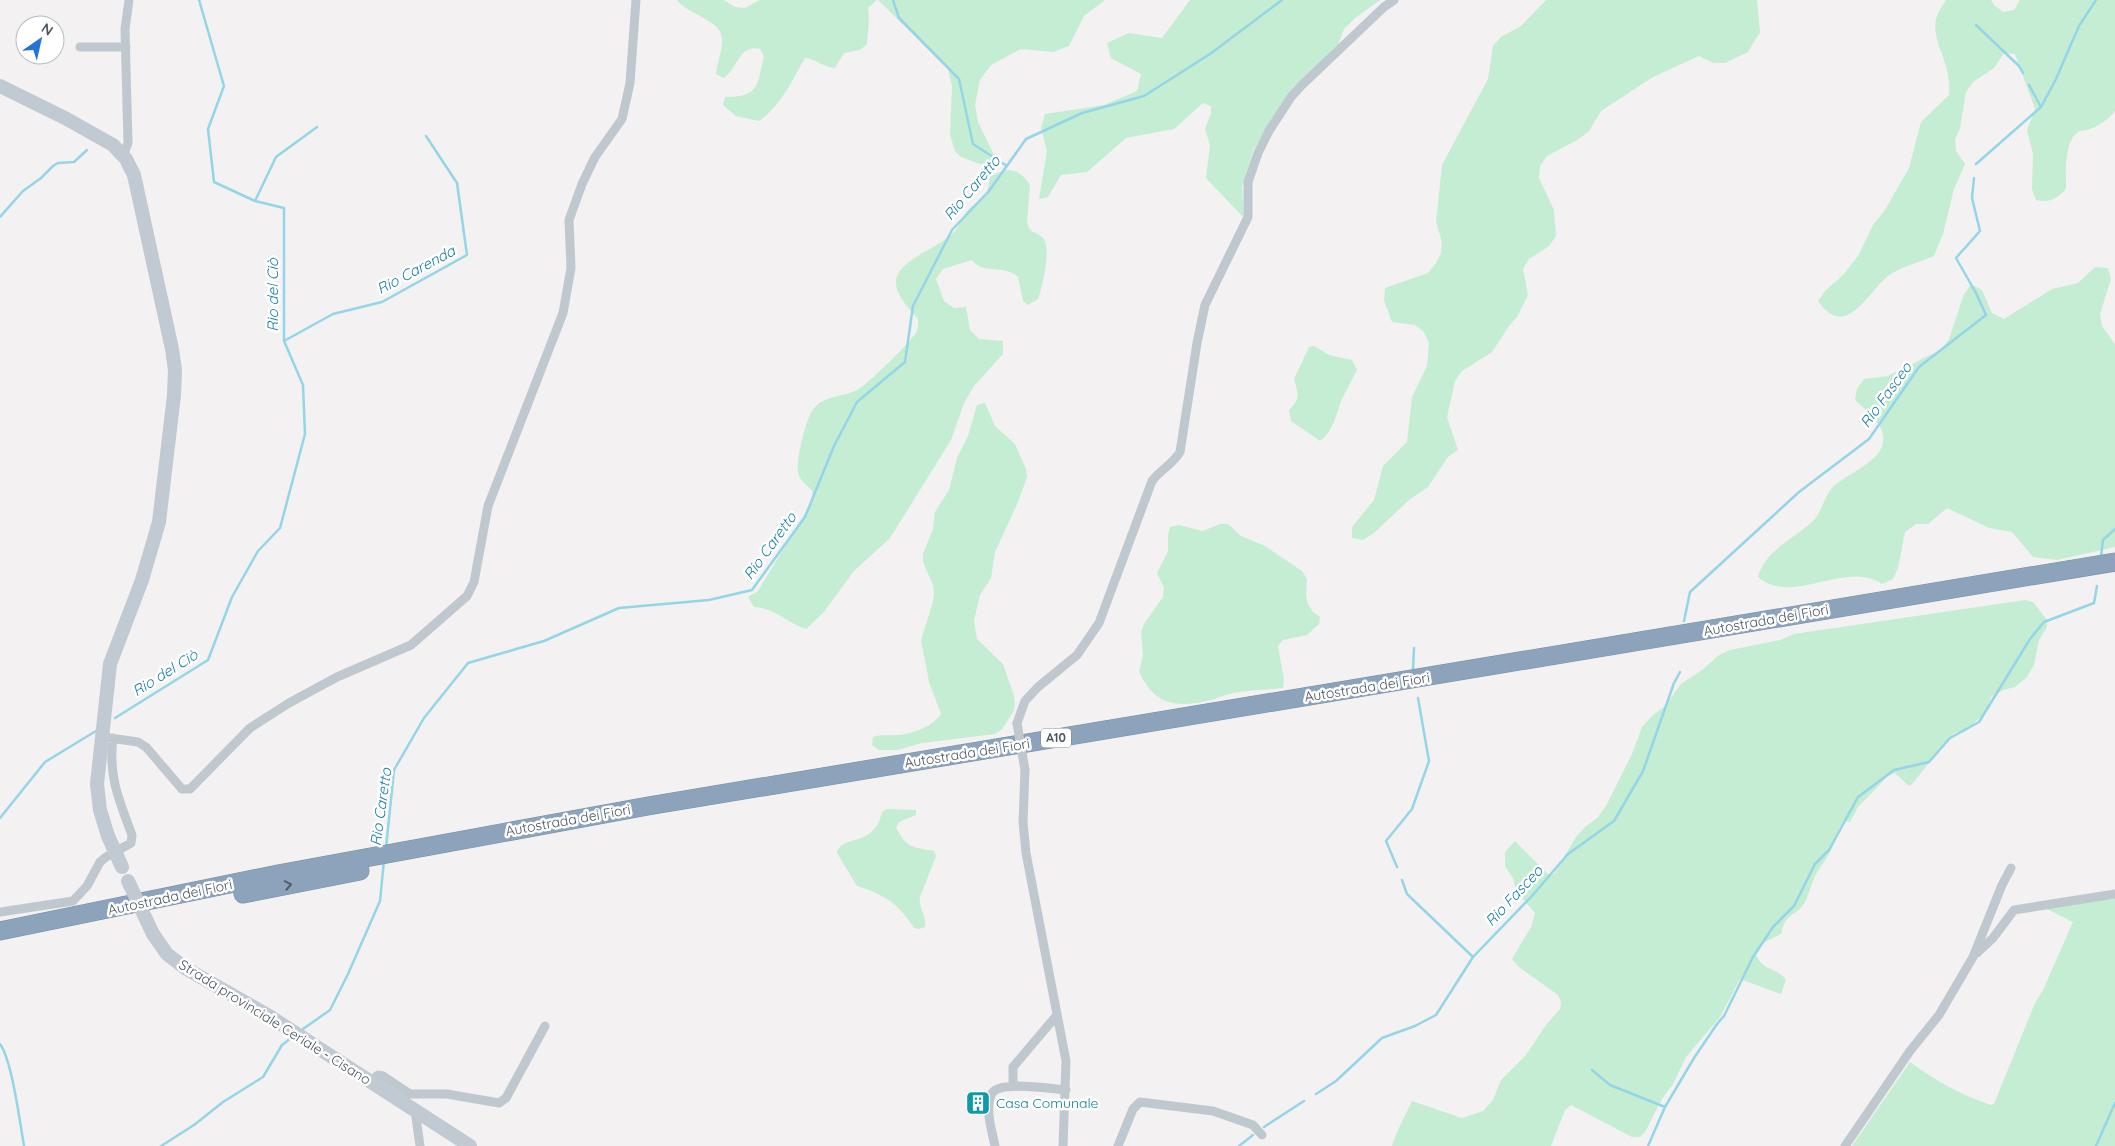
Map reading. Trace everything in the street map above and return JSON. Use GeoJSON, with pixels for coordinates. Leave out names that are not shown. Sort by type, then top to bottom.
{"type":"FeatureCollection","features":[{"type":"Feature","properties":{"kind":"highway","name":"Autostrada dei Fiori"},"geometry":{"type":"LineString","coordinates":[[0,931],[327,864],[648,806],[2115,562]]}},
{"type":"Feature","properties":{"kind":"highway","name":"Autostrada dei Fiori"},"geometry":{"type":"LineString","coordinates":[[0,942],[433,856],[646,817],[2115,574]]}},
{"type":"Feature","properties":{"kind":"main road","name":"Strada provinciale Ceriale - Cisano"},"geometry":{"type":"LineString","coordinates":[[0,86],[97,135],[113,145],[123,156],[134,175],[173,356],[174,395],[160,522],[142,580],[110,664],[108,737],[97,784],[98,798],[108,836],[153,934],[167,954],[176,962],[269,1016],[470,1146]]}},
{"type":"Feature","properties":{"kind":"street"},"geometry":{"type":"LineString","coordinates":[[123,156],[128,142],[126,47],[129,0]]}},
{"type":"Feature","properties":{"kind":"street"},"geometry":{"type":"LineString","coordinates":[[0,912],[73,901],[87,886],[100,862],[132,843],[132,835],[114,788],[108,737],[138,742],[146,747],[182,789],[190,789],[250,728],[289,703],[337,677],[411,645],[467,596],[474,582],[488,506],[563,313],[571,268],[569,220],[582,184],[595,157],[622,119],[630,83],[636,0]]}},
{"type":"Feature","properties":{"kind":"street"},"geometry":{"type":"LineString","coordinates":[[1063,1146],[1066,1061],[1026,852],[1023,822],[1025,770],[1017,723],[1019,713],[1025,701],[1038,687],[1077,654],[1099,624],[1152,482],[1158,473],[1176,459],[1180,452],[1197,343],[1205,305],[1248,217],[1248,182],[1265,138],[1291,97],[1302,85],[1384,7],[1394,0]]}},
{"type":"Feature","properties":{"kind":"street"},"geometry":{"type":"LineString","coordinates":[[80,47],[126,47]]}},
{"type":"Feature","properties":{"kind":"street"},"geometry":{"type":"LineString","coordinates":[[1845,1146],[1910,1051],[1939,1015],[1973,957],[2002,885],[2011,868]]}},
{"type":"Feature","properties":{"kind":"street"},"geometry":{"type":"LineString","coordinates":[[1973,957],[1993,938],[2014,910],[2115,894]]}},
{"type":"Feature","properties":{"kind":"street"},"geometry":{"type":"LineString","coordinates":[[1013,1086],[1013,1068],[1057,1015]]}},
{"type":"Feature","properties":{"kind":"street"},"geometry":{"type":"LineString","coordinates":[[370,1081],[378,1075],[383,1076],[410,1094],[447,1094],[498,1103],[506,1098],[545,1026]]}},
{"type":"Feature","properties":{"kind":"street"},"geometry":{"type":"LineString","coordinates":[[995,1146],[989,1111],[991,1094],[1004,1086],[1066,1090]]}},
{"type":"Feature","properties":{"kind":"street"},"geometry":{"type":"LineString","coordinates":[[1118,1146],[1133,1109],[1140,1102],[1213,1111],[1253,1125],[1262,1135]]}},
{"type":"Feature","properties":{"kind":"street"},"geometry":{"type":"LineString","coordinates":[[414,1110],[420,1146]]}},
{"type":"Feature","properties":{"kind":"green space"},"geometry":{"type":"Polygon","coordinates":[[[677,0],[724,0],[735,7],[745,8],[760,0],[877,0],[868,8],[867,44],[860,50],[844,53],[835,68],[827,67],[805,58],[780,100],[759,121],[736,116],[723,105],[725,97],[745,95],[755,87],[764,56],[760,49],[753,48],[743,53],[729,74],[724,78],[716,74],[722,43],[720,32],[710,22],[689,10],[677,0]]]}},
{"type":"Feature","properties":{"kind":"green space"},"geometry":{"type":"Polygon","coordinates":[[[878,0],[1105,0],[1084,16],[1069,46],[1053,52],[1021,49],[991,65],[980,80],[975,105],[978,122],[998,163],[991,168],[961,157],[955,151],[950,135],[952,86],[948,69],[878,0]]]}},
{"type":"Feature","properties":{"kind":"green space"},"geometry":{"type":"Polygon","coordinates":[[[1190,0],[1380,0],[1355,18],[1344,29],[1338,45],[1320,65],[1293,88],[1272,119],[1253,151],[1242,187],[1244,218],[1206,178],[1210,145],[1205,129],[1211,114],[1211,106],[1203,103],[1174,129],[1126,138],[1087,172],[1061,175],[1048,197],[1039,199],[1047,151],[1041,128],[1045,114],[1104,105],[1137,91],[1141,74],[1111,58],[1107,43],[1129,33],[1162,38],[1190,0]]]}},
{"type":"Feature","properties":{"kind":"green space"},"geometry":{"type":"Polygon","coordinates":[[[1546,0],[1757,0],[1760,32],[1748,52],[1725,63],[1713,63],[1699,56],[1653,77],[1601,111],[1589,131],[1579,139],[1547,156],[1540,166],[1539,178],[1554,210],[1556,236],[1549,246],[1529,259],[1523,269],[1528,295],[1517,317],[1492,352],[1462,371],[1455,381],[1447,417],[1458,450],[1448,457],[1428,487],[1409,500],[1374,533],[1363,540],[1352,538],[1352,527],[1374,500],[1383,466],[1407,442],[1412,397],[1427,366],[1429,343],[1424,332],[1415,325],[1392,322],[1384,300],[1385,288],[1428,273],[1436,263],[1441,253],[1442,242],[1436,222],[1442,165],[1488,79],[1493,46],[1501,37],[1521,26],[1546,0]]]}},
{"type":"Feature","properties":{"kind":"green space"},"geometry":{"type":"Polygon","coordinates":[[[1946,0],[1991,0],[2003,12],[2014,10],[2020,0],[2115,0],[2115,111],[2100,124],[2088,130],[2079,131],[2073,136],[2068,150],[2066,189],[2052,199],[2045,201],[2036,200],[2032,189],[2033,154],[2027,130],[2035,109],[2015,54],[2004,53],[1994,68],[1973,82],[1966,92],[1960,128],[1955,139],[1956,151],[1965,164],[1954,189],[1943,234],[1934,256],[1904,267],[1888,276],[1856,310],[1847,315],[1838,316],[1828,312],[1818,301],[1858,256],[1873,225],[1885,210],[1909,168],[1921,122],[1949,95],[1948,73],[1936,37],[1935,25],[1938,13],[1946,0]]]}},
{"type":"Feature","properties":{"kind":"green space"},"geometry":{"type":"Polygon","coordinates":[[[1006,170],[1020,174],[1030,185],[1027,222],[1031,231],[1043,238],[1046,243],[1045,268],[1038,299],[1028,305],[1023,301],[1018,277],[1007,271],[988,269],[977,265],[972,260],[943,269],[936,279],[944,301],[954,308],[966,307],[970,330],[979,339],[1003,341],[1003,354],[974,386],[964,403],[951,440],[890,538],[854,571],[823,613],[806,629],[768,610],[754,607],[748,597],[758,591],[813,500],[812,490],[800,478],[798,472],[802,438],[812,412],[815,407],[825,400],[862,387],[914,336],[917,330],[918,319],[899,294],[896,284],[897,276],[910,261],[948,238],[958,227],[967,212],[986,195],[990,176],[1006,170]]]}},
{"type":"Feature","properties":{"kind":"green space"},"geometry":{"type":"Polygon","coordinates":[[[2095,267],[2108,268],[2111,279],[2100,314],[2102,326],[2115,344],[2115,547],[2057,560],[2033,557],[2012,532],[1989,528],[1947,508],[1928,524],[1916,524],[1905,532],[1898,568],[1893,579],[1882,584],[1868,578],[1852,577],[1787,587],[1772,585],[1758,577],[1767,559],[1773,552],[1813,521],[1832,488],[1869,462],[1877,455],[1882,446],[1883,436],[1879,425],[1855,400],[1857,389],[1864,379],[1888,376],[1942,349],[1949,339],[1964,294],[1971,284],[1982,290],[1992,313],[2004,319],[2052,289],[2078,283],[2095,267]]]}},
{"type":"Feature","properties":{"kind":"green space"},"geometry":{"type":"Polygon","coordinates":[[[1314,346],[1329,355],[1352,360],[1357,370],[1342,399],[1332,427],[1320,441],[1291,421],[1289,410],[1298,396],[1294,379],[1309,347],[1314,346]]]}},
{"type":"Feature","properties":{"kind":"green space"},"geometry":{"type":"Polygon","coordinates":[[[985,403],[995,426],[1015,444],[1026,469],[1027,477],[1018,502],[995,552],[991,578],[980,595],[974,621],[977,639],[1003,664],[1014,696],[1015,706],[1002,729],[995,734],[922,743],[897,750],[879,750],[872,745],[873,737],[916,731],[928,726],[941,714],[929,682],[921,640],[934,594],[933,585],[923,562],[923,554],[933,529],[935,512],[949,490],[957,458],[968,436],[977,405],[985,403]]]}},
{"type":"Feature","properties":{"kind":"green space"},"geometry":{"type":"Polygon","coordinates":[[[1220,524],[1228,524],[1241,536],[1265,546],[1302,571],[1307,579],[1306,596],[1308,604],[1313,612],[1320,617],[1319,624],[1307,635],[1283,640],[1278,646],[1284,680],[1283,688],[1233,693],[1195,703],[1184,704],[1166,701],[1151,691],[1139,671],[1143,656],[1141,632],[1144,624],[1163,597],[1164,588],[1157,573],[1168,551],[1170,527],[1179,525],[1203,531],[1220,524]]]}},
{"type":"Feature","properties":{"kind":"green space"},"geometry":{"type":"Polygon","coordinates":[[[2025,600],[2033,602],[2047,620],[2047,627],[2039,640],[2034,665],[2026,678],[2015,687],[2003,690],[1991,697],[1986,712],[1963,733],[1956,732],[1950,737],[1912,784],[1909,786],[1895,773],[1888,776],[1858,807],[1850,822],[1845,821],[1842,824],[1838,830],[1834,845],[1814,878],[1803,905],[1785,922],[1782,933],[1764,943],[1755,953],[1762,964],[1786,980],[1781,994],[1740,979],[1720,1017],[1686,1057],[1673,1084],[1662,1099],[1645,1132],[1640,1137],[1632,1137],[1571,1105],[1565,1110],[1551,1146],[1392,1146],[1412,1101],[1462,1118],[1483,1111],[1493,1100],[1501,1080],[1526,1055],[1546,1025],[1560,1009],[1561,1002],[1558,995],[1520,968],[1512,959],[1531,927],[1535,913],[1516,891],[1513,878],[1505,866],[1505,852],[1515,841],[1548,874],[1554,874],[1576,837],[1597,818],[1606,806],[1632,754],[1642,727],[1664,707],[1681,684],[1702,670],[1719,655],[1730,650],[1780,640],[1794,634],[2025,600]]]}},
{"type":"Feature","properties":{"kind":"green space"},"geometry":{"type":"Polygon","coordinates":[[[887,809],[916,810],[916,815],[899,822],[896,827],[907,843],[915,847],[934,851],[936,856],[920,897],[925,927],[919,929],[914,928],[902,912],[890,901],[857,886],[837,853],[845,843],[866,836],[872,831],[878,824],[882,812],[887,809]]]}},
{"type":"Feature","properties":{"kind":"green space"},"geometry":{"type":"Polygon","coordinates":[[[2115,896],[2115,1146],[1852,1146],[1910,1062],[1959,1092],[1991,1105],[1994,1104],[2035,1003],[2043,990],[2073,922],[2045,908],[2115,896]]]}},
{"type":"Feature","properties":{"kind":"waterway","name":"Rio del Ciò"},"geometry":{"type":"LineString","coordinates":[[115,718],[208,660],[232,597],[258,551],[280,528],[305,434],[303,385],[284,341],[284,208],[255,201],[214,182],[208,129],[224,86],[199,0]]}},
{"type":"Feature","properties":{"kind":"waterway"},"geometry":{"type":"LineString","coordinates":[[893,0],[899,18],[959,79],[973,144],[1007,166]]}},
{"type":"Feature","properties":{"kind":"waterway","name":"Rio Caretto"},"geometry":{"type":"LineString","coordinates":[[386,848],[394,770],[424,718],[468,663],[544,641],[619,608],[709,600],[752,590],[805,517],[834,446],[857,402],[905,362],[913,306],[952,230],[989,191],[1026,139],[1082,113],[1144,96],[1210,54],[1282,0]]}},
{"type":"Feature","properties":{"kind":"waterway","name":"Rio Fasceo"},"geometry":{"type":"LineString","coordinates":[[1976,164],[2041,107],[2056,79],[2079,26],[2096,0]]}},
{"type":"Feature","properties":{"kind":"waterway"},"geometry":{"type":"LineString","coordinates":[[1976,25],[2019,66],[2023,73]]}},
{"type":"Feature","properties":{"kind":"waterway"},"geometry":{"type":"LineString","coordinates":[[2029,85],[2041,107]]}},
{"type":"Feature","properties":{"kind":"waterway","name":"Rio Carenda"},"geometry":{"type":"LineString","coordinates":[[255,201],[276,157],[317,127]]}},
{"type":"Feature","properties":{"kind":"waterway","name":"Rio Carenda"},"geometry":{"type":"LineString","coordinates":[[284,341],[333,314],[382,302],[467,255],[457,183],[426,136]]}},
{"type":"Feature","properties":{"kind":"waterway"},"geometry":{"type":"LineString","coordinates":[[0,217],[23,191],[41,178],[53,166],[58,163],[74,162],[87,150]]}},
{"type":"Feature","properties":{"kind":"waterway","name":"Rio Fasceo"},"geometry":{"type":"LineString","coordinates":[[1684,621],[1690,592],[1799,492],[1869,439],[1919,367],[1986,315],[1956,258],[1980,231],[1972,198],[1974,178]]}},
{"type":"Feature","properties":{"kind":"waterway"},"geometry":{"type":"LineString","coordinates":[[2101,556],[2103,540],[2115,529]]}},
{"type":"Feature","properties":{"kind":"waterway"},"geometry":{"type":"LineString","coordinates":[[1648,1146],[1665,1107],[1694,1058],[1724,1016],[1753,957],[1773,927],[1794,906],[1815,864],[1829,850],[1858,797],[1894,770],[1929,762],[1950,738],[1979,722],[2030,639],[2044,622],[2094,603],[2097,586]]}},
{"type":"Feature","properties":{"kind":"waterway","name":"Rio Carenda"},"geometry":{"type":"LineString","coordinates":[[1413,670],[1414,648]]}},
{"type":"Feature","properties":{"kind":"waterway","name":"Rio Fasceo"},"geometry":{"type":"LineString","coordinates":[[1316,1094],[1336,1081],[1382,1038],[1415,1026],[1436,1015],[1473,957],[1531,897],[1568,854],[1614,821],[1643,771],[1674,683],[1680,672]]}},
{"type":"Feature","properties":{"kind":"waterway"},"geometry":{"type":"LineString","coordinates":[[1397,867],[1386,841],[1412,809],[1429,761],[1418,698]]}},
{"type":"Feature","properties":{"kind":"waterway","name":"Rio del Ciò"},"geometry":{"type":"LineString","coordinates":[[0,818],[45,762],[96,731]]}},
{"type":"Feature","properties":{"kind":"waterway","name":"Rio Caretto"},"geometry":{"type":"LineString","coordinates":[[303,1029],[330,1010],[348,974],[380,901],[384,860]]}},
{"type":"Feature","properties":{"kind":"waterway"},"geometry":{"type":"LineString","coordinates":[[1402,880],[1407,894],[1473,957]]}},
{"type":"Feature","properties":{"kind":"waterway","name":"Rio Caretto"},"geometry":{"type":"LineString","coordinates":[[161,1146],[194,1125],[223,1102],[263,1077],[282,1045],[291,1038]]}},
{"type":"Feature","properties":{"kind":"waterway"},"geometry":{"type":"LineString","coordinates":[[0,1044],[12,1077],[24,1146]]}},
{"type":"Feature","properties":{"kind":"waterway"},"geometry":{"type":"LineString","coordinates":[[1592,1070],[1610,1085],[1665,1107]]}},
{"type":"Feature","properties":{"kind":"waterway","name":"Rio Fasceo"},"geometry":{"type":"LineString","coordinates":[[1264,1127],[1304,1101]]}},
{"type":"Feature","properties":{"kind":"waterway"},"geometry":{"type":"LineString","coordinates":[[2096,1146],[2115,1103]]}},
{"type":"Feature","properties":{"kind":"waterway","name":"Rio Fasceo"},"geometry":{"type":"LineString","coordinates":[[1239,1146],[1253,1135]]}},
{"type":"Feature","properties":{"kind":"place","name":"Casa Comunale"},"geometry":{"type":"Point","coordinates":[978,1103]}}]}
